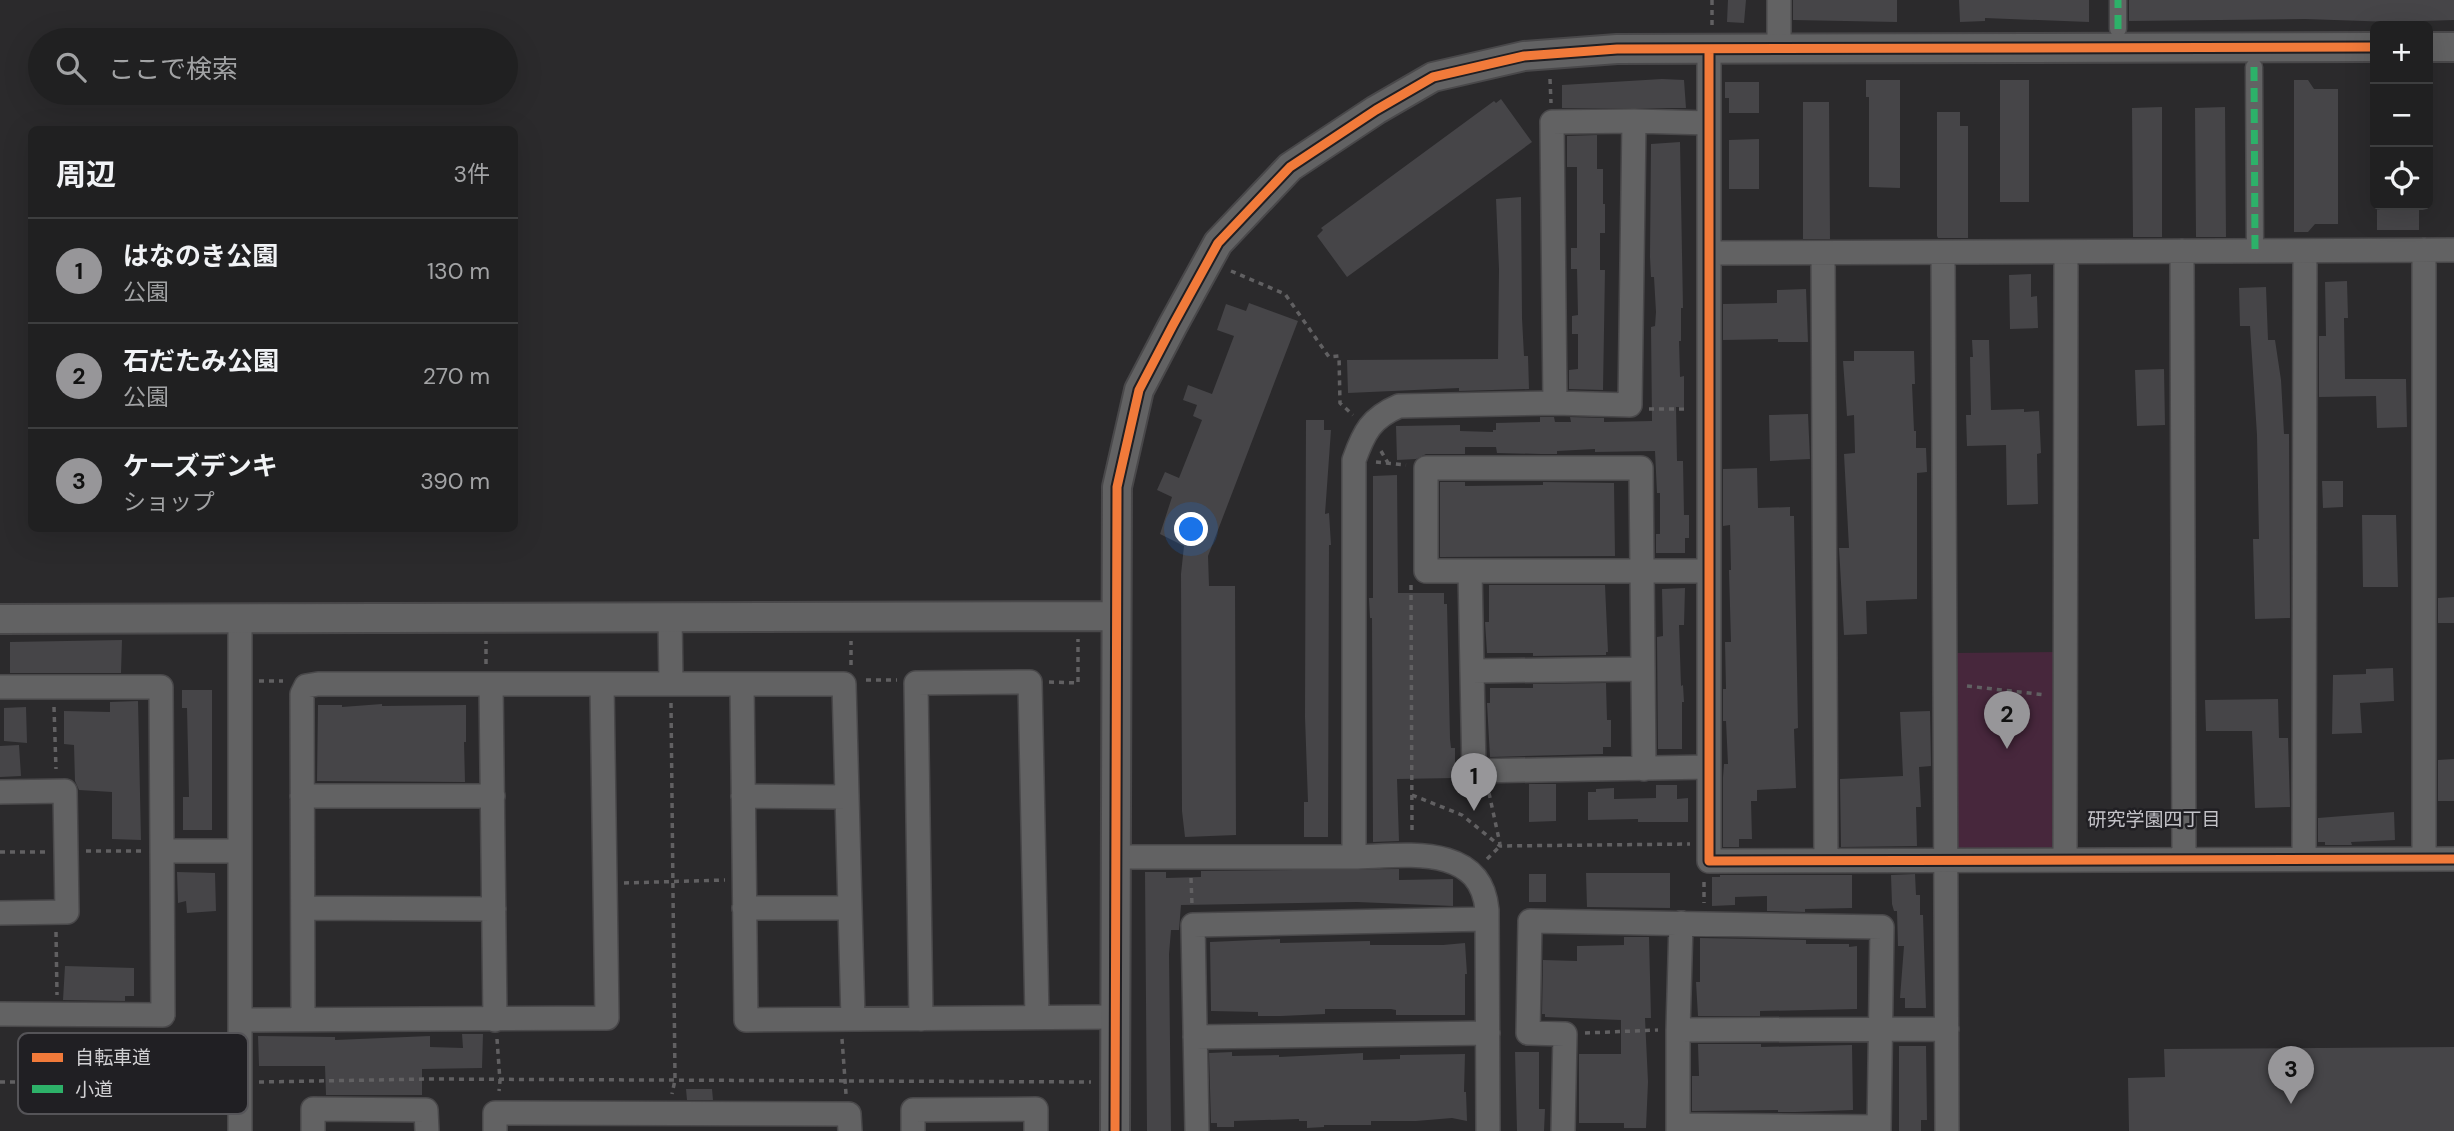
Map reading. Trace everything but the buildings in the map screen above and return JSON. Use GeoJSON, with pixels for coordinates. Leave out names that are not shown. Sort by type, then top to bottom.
{"type":"FeatureCollection","features":[{"type":"Feature","properties":{"kind":"street"},"geometry":{"type":"LineString","coordinates":[[1779,0],[1779,48]]}},
{"type":"Feature","properties":{"kind":"street"},"geometry":{"type":"LineString","coordinates":[[2118,0],[2118,29]]}},
{"type":"Feature","properties":{"kind":"street"},"geometry":{"type":"LineString","coordinates":[[1710,40],[1709,852],[1826,860],[2454,859]]}},
{"type":"Feature","properties":{"kind":"street"},"geometry":{"type":"LineString","coordinates":[[1115,1131],[1117,487],[1139,390],[1218,243],[1290,167],[1376,110],[1433,78],[1524,56],[1710,40],[1779,48],[2370,47]]}},
{"type":"Feature","properties":{"kind":"street"},"geometry":{"type":"LineString","coordinates":[[2433,47],[2454,47]]}},
{"type":"Feature","properties":{"kind":"street"},"geometry":{"type":"LineString","coordinates":[[2254,67],[2256,251]]}},
{"type":"Feature","properties":{"kind":"street"},"geometry":{"type":"LineString","coordinates":[[1354,857],[1354,460],[1364,432],[1384,413],[1399,406],[1555,403],[1630,405],[1634,121]]}},
{"type":"Feature","properties":{"kind":"street"},"geometry":{"type":"LineString","coordinates":[[1555,403],[1552,122],[1709,123]]}},
{"type":"Feature","properties":{"kind":"street"},"geometry":{"type":"LineString","coordinates":[[2424,250],[2424,859]]}},
{"type":"Feature","properties":{"kind":"street"},"geometry":{"type":"LineString","coordinates":[[1709,253],[2454,250]]}},
{"type":"Feature","properties":{"kind":"street"},"geometry":{"type":"LineString","coordinates":[[2182,251],[2183,860]]}},
{"type":"Feature","properties":{"kind":"street"},"geometry":{"type":"LineString","coordinates":[[2305,251],[2305,859]]}},
{"type":"Feature","properties":{"kind":"street"},"geometry":{"type":"LineString","coordinates":[[2065,860],[2066,252]]}},
{"type":"Feature","properties":{"kind":"street"},"geometry":{"type":"LineString","coordinates":[[1823,253],[1826,860]]}},
{"type":"Feature","properties":{"kind":"street"},"geometry":{"type":"LineString","coordinates":[[1943,253],[1947,1131]]}},
{"type":"Feature","properties":{"kind":"street"},"geometry":{"type":"LineString","coordinates":[[1644,769],[1641,570],[1641,468],[1426,468],[1426,570],[1470,571],[1641,570],[1709,571]]}},
{"type":"Feature","properties":{"kind":"street"},"geometry":{"type":"LineString","coordinates":[[1470,571],[1474,771],[1709,767]]}},
{"type":"Feature","properties":{"kind":"street"},"geometry":{"type":"LineString","coordinates":[[670,616],[671,684]]}},
{"type":"Feature","properties":{"kind":"street"},"geometry":{"type":"LineString","coordinates":[[0,620],[1116,616]]}},
{"type":"Feature","properties":{"kind":"street"},"geometry":{"type":"LineString","coordinates":[[240,620],[240,1033]]}},
{"type":"Feature","properties":{"kind":"street"},"geometry":{"type":"LineString","coordinates":[[1472,671],[1642,669]]}},
{"type":"Feature","properties":{"kind":"street"},"geometry":{"type":"LineString","coordinates":[[303,1020],[302,694],[306,686],[848,682],[850,908],[847,1019]]}},
{"type":"Feature","properties":{"kind":"street"},"geometry":{"type":"LineString","coordinates":[[921,1018],[916,683],[1030,682],[1037,1017]]}},
{"type":"Feature","properties":{"kind":"street"},"geometry":{"type":"LineString","coordinates":[[488,684],[493,796],[495,1020]]}},
{"type":"Feature","properties":{"kind":"street"},"geometry":{"type":"LineString","coordinates":[[240,1020],[607,1018],[602,684]]}},
{"type":"Feature","properties":{"kind":"street"},"geometry":{"type":"LineString","coordinates":[[742,684],[746,1020],[1115,1017]]}},
{"type":"Feature","properties":{"kind":"street"},"geometry":{"type":"LineString","coordinates":[[0,687],[161,687],[163,1015],[0,1014]]}},
{"type":"Feature","properties":{"kind":"street"},"geometry":{"type":"LineString","coordinates":[[0,792],[65,791],[67,912],[0,913]]}},
{"type":"Feature","properties":{"kind":"street"},"geometry":{"type":"LineString","coordinates":[[302,796],[493,796]]}},
{"type":"Feature","properties":{"kind":"street"},"geometry":{"type":"LineString","coordinates":[[743,796],[847,797]]}},
{"type":"Feature","properties":{"kind":"street"},"geometry":{"type":"LineString","coordinates":[[162,851],[240,851]]}},
{"type":"Feature","properties":{"kind":"street"},"geometry":{"type":"LineString","coordinates":[[1117,858],[1412,856],[1457,862],[1472,873],[1486,898],[1488,1131]]}},
{"type":"Feature","properties":{"kind":"street"},"geometry":{"type":"LineString","coordinates":[[303,908],[494,909]]}},
{"type":"Feature","properties":{"kind":"street"},"geometry":{"type":"LineString","coordinates":[[744,908],[850,908]]}},
{"type":"Feature","properties":{"kind":"street"},"geometry":{"type":"LineString","coordinates":[[1197,1131],[1193,925],[1487,919]]}},
{"type":"Feature","properties":{"kind":"street"},"geometry":{"type":"LineString","coordinates":[[1563,1131],[1565,1034],[1528,1033],[1530,921],[1681,923],[1704,924],[1882,926],[1879,1129],[1678,1128],[1681,923]]}},
{"type":"Feature","properties":{"kind":"street"},"geometry":{"type":"LineString","coordinates":[[1678,1030],[1947,1029]]}},
{"type":"Feature","properties":{"kind":"street"},"geometry":{"type":"LineString","coordinates":[[1195,1037],[1488,1033]]}},
{"type":"Feature","properties":{"kind":"street"},"geometry":{"type":"LineString","coordinates":[[313,1131],[313,1109],[426,1110],[427,1131]]}},
{"type":"Feature","properties":{"kind":"street"},"geometry":{"type":"LineString","coordinates":[[913,1131],[914,1110],[1036,1109],[1036,1131]]}},
{"type":"Feature","properties":{"kind":"street"},"geometry":{"type":"LineString","coordinates":[[495,1131],[495,1113],[561,1122],[784,1122],[849,1114],[850,1131]]}},
{"type":"Feature","properties":{"kind":"path"},"geometry":{"type":"LineString","coordinates":[[1710,40],[1712,0]]}},
{"type":"Feature","properties":{"kind":"path"},"geometry":{"type":"LineString","coordinates":[[1550,72],[1552,122]]}},
{"type":"Feature","properties":{"kind":"path"},"geometry":{"type":"LineString","coordinates":[[1226,268],[1285,294],[1329,357],[1339,356],[1340,403],[1368,428]]}},
{"type":"Feature","properties":{"kind":"path"},"geometry":{"type":"LineString","coordinates":[[1630,405],[1642,409],[1709,409]]}},
{"type":"Feature","properties":{"kind":"path"},"geometry":{"type":"LineString","coordinates":[[1354,460],[1408,465]]}},
{"type":"Feature","properties":{"kind":"path"},"geometry":{"type":"LineString","coordinates":[[1411,572],[1412,856]]}},
{"type":"Feature","properties":{"kind":"path"},"geometry":{"type":"LineString","coordinates":[[852,617],[848,682],[905,680],[916,683]]}},
{"type":"Feature","properties":{"kind":"path"},"geometry":{"type":"LineString","coordinates":[[1030,682],[1078,683],[1078,628]]}},
{"type":"Feature","properties":{"kind":"path"},"geometry":{"type":"LineString","coordinates":[[486,629],[488,684]]}},
{"type":"Feature","properties":{"kind":"path"},"geometry":{"type":"LineString","coordinates":[[240,681],[285,681],[306,686]]}},
{"type":"Feature","properties":{"kind":"path"},"geometry":{"type":"LineString","coordinates":[[671,684],[675,1080]]}},
{"type":"Feature","properties":{"kind":"path"},"geometry":{"type":"LineString","coordinates":[[1945,685],[2066,697]]}},
{"type":"Feature","properties":{"kind":"path"},"geometry":{"type":"LineString","coordinates":[[54,687],[57,791]]}},
{"type":"Feature","properties":{"kind":"path"},"geometry":{"type":"LineString","coordinates":[[1487,771],[1490,805],[1500,846]]}},
{"type":"Feature","properties":{"kind":"path"},"geometry":{"type":"LineString","coordinates":[[1412,795],[1462,815],[1500,846],[1709,852],[1703,872],[1704,924]]}},
{"type":"Feature","properties":{"kind":"path"},"geometry":{"type":"LineString","coordinates":[[1190,857],[1193,925]]}},
{"type":"Feature","properties":{"kind":"path"},"geometry":{"type":"LineString","coordinates":[[604,884],[744,880]]}},
{"type":"Feature","properties":{"kind":"path"},"geometry":{"type":"LineString","coordinates":[[56,913],[57,1013]]}},
{"type":"Feature","properties":{"kind":"path"},"geometry":{"type":"LineString","coordinates":[[843,1082],[847,1019]]}},
{"type":"Feature","properties":{"kind":"path"},"geometry":{"type":"LineString","coordinates":[[495,1020],[500,1081]]}},
{"type":"Feature","properties":{"kind":"path"},"geometry":{"type":"LineString","coordinates":[[1565,1034],[1678,1030]]}},
{"type":"Feature","properties":{"kind":"path"},"geometry":{"type":"LineString","coordinates":[[0,1082],[18,1082]]}},
{"type":"Feature","properties":{"kind":"path"},"geometry":{"type":"LineString","coordinates":[[254,1082],[1098,1082]]}},
{"type":"Feature","properties":{"kind":"shaded area"},"geometry":{"type":"Polygon","coordinates":[[[2057,652],[2059,845],[2051,853],[1961,855],[1956,849],[1954,653],[2057,652]]]}},
{"type":"Feature","properties":{"kind":"marked path"},"geometry":{"type":"LineString","coordinates":[[2118,0],[2118,29]]}},
{"type":"Feature","properties":{"kind":"marked path"},"geometry":{"type":"LineString","coordinates":[[2254,67],[2255,251]]}},
{"type":"Feature","properties":{"kind":"cycle path"},"geometry":{"type":"LineString","coordinates":[[1115,1131],[1117,487],[1139,390],[1173,325],[1218,243],[1290,167],[1376,110],[1433,77],[1524,56],[1617,49],[2370,47]]}},
{"type":"Feature","properties":{"kind":"cycle path"},"geometry":{"type":"LineString","coordinates":[[1709,49],[1709,861],[2454,859]]}},
{"type":"Feature","properties":{"kind":"place","name":"石だたみ公園"},"geometry":{"type":"Point","coordinates":[2007,749]}},
{"type":"Feature","properties":{"kind":"place","name":"はなのき公園"},"geometry":{"type":"Point","coordinates":[1474,811]}},
{"type":"Feature","properties":{"kind":"place","name":"ケーズデンキ"},"geometry":{"type":"Point","coordinates":[2291,1104]}},
{"type":"Feature","properties":{"kind":"district","name":"研究学園四丁目"},"geometry":{"type":"Point","coordinates":[2154,819]}}]}
